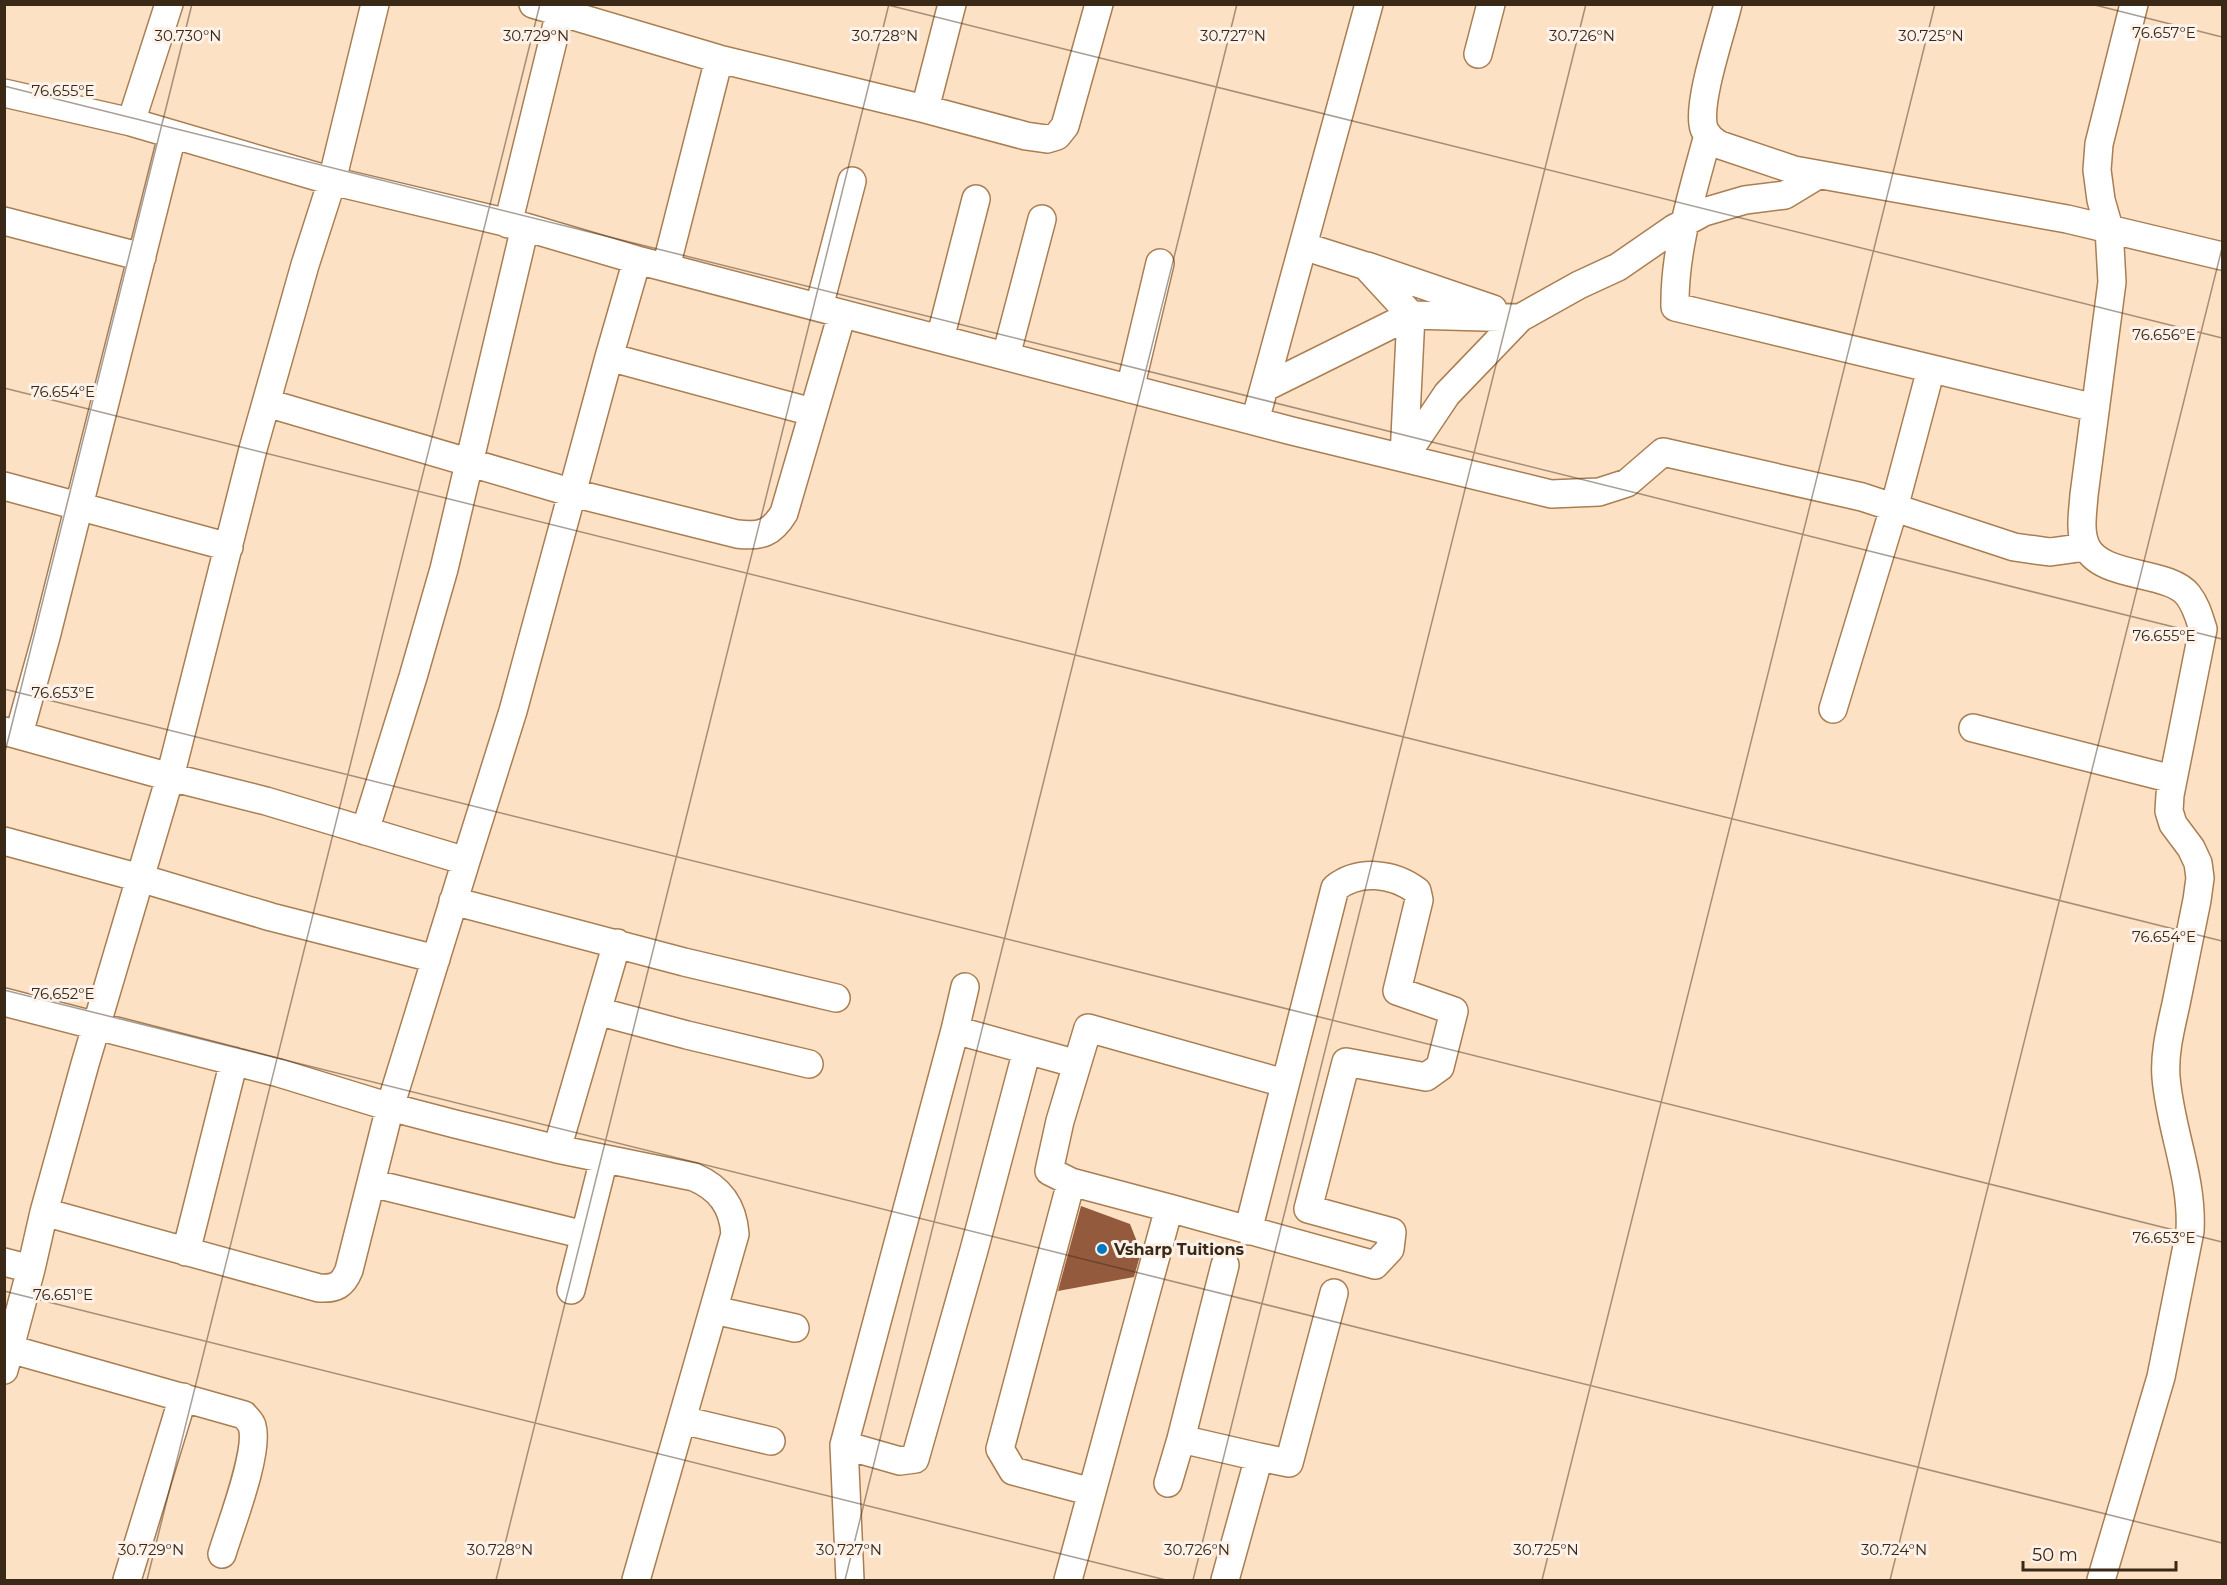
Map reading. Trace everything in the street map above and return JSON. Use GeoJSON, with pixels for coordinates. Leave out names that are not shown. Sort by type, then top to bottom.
{"type":"FeatureCollection","features":[{"type":"Feature","properties":{"kind":"street"},"geometry":{"type":"LineString","coordinates":[[131,122],[169,4]]}},
{"type":"Feature","properties":{"kind":"street"},"geometry":{"type":"LineString","coordinates":[[222,1554],[252,1454],[254,1436],[252,1424],[244,1415],[183,1397],[7,1359],[44,1212],[170,777],[253,448],[305,265],[332,181],[375,4]]}},
{"type":"Feature","properties":{"kind":"street"},"geometry":{"type":"LineString","coordinates":[[533,4],[561,8],[719,59],[1026,136],[1047,139],[1057,136],[1065,126],[1099,4]]}},
{"type":"Feature","properties":{"kind":"street"},"geometry":{"type":"LineString","coordinates":[[925,109],[951,4]]}},
{"type":"Feature","properties":{"kind":"street"},"geometry":{"type":"LineString","coordinates":[[1255,421],[1369,4]]}},
{"type":"Feature","properties":{"kind":"street"},"geometry":{"type":"LineString","coordinates":[[1478,54],[1491,4]]}},
{"type":"Feature","properties":{"kind":"street"},"geometry":{"type":"LineString","coordinates":[[1728,4],[1707,87],[1703,113],[1703,126],[1712,141],[1740,153],[1794,170],[2109,228],[2223,256]]}},
{"type":"Feature","properties":{"kind":"street"},"geometry":{"type":"LineString","coordinates":[[2101,1581],[2161,1377],[2190,1231],[2192,1208],[2190,1191],[2175,1131],[2165,1074],[2168,1042],[2200,878],[2198,862],[2174,824],[2169,811],[2172,779],[2203,629],[2197,610],[2187,593],[2169,583],[2116,569],[2098,561],[2086,547],[2082,530],[2084,495],[2112,282],[2109,228],[2101,200],[2097,170],[2099,144],[2134,4]]}},
{"type":"Feature","properties":{"kind":"street"},"geometry":{"type":"LineString","coordinates":[[365,831],[413,677],[471,461],[561,8]]}},
{"type":"Feature","properties":{"kind":"street"},"geometry":{"type":"LineString","coordinates":[[666,267],[719,59]]}},
{"type":"Feature","properties":{"kind":"street"},"geometry":{"type":"LineString","coordinates":[[4,93],[131,122],[172,136],[332,181],[516,226],[637,260],[1130,389],[1551,494],[1599,492],[1627,483],[1663,452],[1862,497],[2014,546],[2050,552],[2086,547]]}},
{"type":"Feature","properties":{"kind":"street"},"geometry":{"type":"LineString","coordinates":[[1708,135],[1685,222],[1675,290],[1675,307],[2096,408]]}},
{"type":"Feature","properties":{"kind":"street"},"geometry":{"type":"LineString","coordinates":[[172,136],[78,507],[12,732],[170,777],[266,801],[466,861]]}},
{"type":"Feature","properties":{"kind":"street"},"geometry":{"type":"LineString","coordinates":[[1404,459],[1446,394],[1520,318],[1579,285],[1618,267],[1685,222],[1704,212],[1745,200],[1785,195],[1818,175]]}},
{"type":"Feature","properties":{"kind":"street"},"geometry":{"type":"LineString","coordinates":[[267,403],[471,461],[573,493],[738,534],[753,536],[766,532],[777,525],[784,513],[812,412],[852,181]]}},
{"type":"Feature","properties":{"kind":"street"},"geometry":{"type":"LineString","coordinates":[[940,339],[976,199]]}},
{"type":"Feature","properties":{"kind":"street"},"geometry":{"type":"LineString","coordinates":[[1006,356],[1042,219]]}},
{"type":"Feature","properties":{"kind":"street"},"geometry":{"type":"LineString","coordinates":[[4,221],[142,257]]}},
{"type":"Feature","properties":{"kind":"street"},"geometry":{"type":"LineString","coordinates":[[1303,246],[1520,318]]}},
{"type":"Feature","properties":{"kind":"street"},"geometry":{"type":"LineString","coordinates":[[44,1212],[319,1288],[331,1289],[346,1279],[390,1107],[513,711],[637,260]]}},
{"type":"Feature","properties":{"kind":"street"},"geometry":{"type":"LineString","coordinates":[[1130,389],[1160,263]]}},
{"type":"Feature","properties":{"kind":"street"},"geometry":{"type":"LineString","coordinates":[[1366,266],[1411,315],[1404,459]]}},
{"type":"Feature","properties":{"kind":"street"},"geometry":{"type":"LineString","coordinates":[[1264,388],[1411,315],[1520,318]]}},
{"type":"Feature","properties":{"kind":"street"},"geometry":{"type":"LineString","coordinates":[[609,357],[812,412]]}},
{"type":"Feature","properties":{"kind":"street"},"geometry":{"type":"LineString","coordinates":[[1833,709],[1893,508],[1931,369]]}},
{"type":"Feature","properties":{"kind":"street"},"geometry":{"type":"LineString","coordinates":[[4,486],[229,547]]}},
{"type":"Feature","properties":{"kind":"street"},"geometry":{"type":"LineString","coordinates":[[1973,728],[2172,779]]}},
{"type":"Feature","properties":{"kind":"street"},"geometry":{"type":"LineString","coordinates":[[4,842],[140,878],[271,917],[436,959]]}},
{"type":"Feature","properties":{"kind":"street"},"geometry":{"type":"LineString","coordinates":[[2198,862],[2223,874]]}},
{"type":"Feature","properties":{"kind":"street"},"geometry":{"type":"LineString","coordinates":[[1248,1231],[1335,888],[1354,876],[1367,874],[1409,885],[1417,891],[1419,900],[1397,991],[1454,1011],[1440,1067],[1426,1077],[1346,1062],[1308,1209],[1392,1232],[1390,1249],[1375,1265],[1248,1231],[1170,1208],[1071,1182],[1049,1171],[1060,1121],[1088,1028],[1284,1083]]}},
{"type":"Feature","properties":{"kind":"street"},"geometry":{"type":"LineString","coordinates":[[453,901],[684,962],[836,998]]}},
{"type":"Feature","properties":{"kind":"street"},"geometry":{"type":"LineString","coordinates":[[557,1149],[617,943]]}},
{"type":"Feature","properties":{"kind":"street"},"geometry":{"type":"LineString","coordinates":[[850,1581],[844,1445],[965,987]]}},
{"type":"Feature","properties":{"kind":"street"},"geometry":{"type":"LineString","coordinates":[[4,1002],[279,1073],[390,1107],[557,1149],[694,1177],[709,1183],[729,1206],[734,1217],[735,1234],[636,1581]]}},
{"type":"Feature","properties":{"kind":"street"},"geometry":{"type":"LineString","coordinates":[[597,1011],[809,1064]]}},
{"type":"Feature","properties":{"kind":"street"},"geometry":{"type":"LineString","coordinates":[[955,1030],[1063,1060]]}},
{"type":"Feature","properties":{"kind":"street"},"geometry":{"type":"LineString","coordinates":[[844,1445],[900,1461],[915,1459],[1027,1050]]}},
{"type":"Feature","properties":{"kind":"street"},"geometry":{"type":"LineString","coordinates":[[186,1252],[234,1061]]}},
{"type":"Feature","properties":{"kind":"street"},"geometry":{"type":"LineString","coordinates":[[571,1290],[604,1159]]}},
{"type":"Feature","properties":{"kind":"street"},"geometry":{"type":"LineString","coordinates":[[1071,1182],[1000,1449],[1013,1471],[1092,1492]]}},
{"type":"Feature","properties":{"kind":"street"},"geometry":{"type":"LineString","coordinates":[[371,1183],[585,1235]]}},
{"type":"Feature","properties":{"kind":"street"},"geometry":{"type":"LineString","coordinates":[[1068,1581],[1170,1208]]}},
{"type":"Feature","properties":{"kind":"street"},"geometry":{"type":"LineString","coordinates":[[4,1262],[31,1269]]}},
{"type":"Feature","properties":{"kind":"street"},"geometry":{"type":"LineString","coordinates":[[1168,1484],[1225,1265]]}},
{"type":"Feature","properties":{"kind":"street"},"geometry":{"type":"LineString","coordinates":[[1181,1439],[1289,1463],[1334,1293]]}},
{"type":"Feature","properties":{"kind":"street"},"geometry":{"type":"LineString","coordinates":[[714,1310],[795,1328]]}},
{"type":"Feature","properties":{"kind":"street"},"geometry":{"type":"LineString","coordinates":[[127,1581],[183,1397]]}},
{"type":"Feature","properties":{"kind":"street"},"geometry":{"type":"LineString","coordinates":[[682,1420],[771,1441]]}},
{"type":"Feature","properties":{"kind":"street"},"geometry":{"type":"LineString","coordinates":[[1225,1581],[1259,1457]]}},
{"type":"Feature","properties":{"kind":"building","name":"Vsharp Tuitions"},"geometry":{"type":"Polygon","coordinates":[[[1081,1206],[1130,1224],[1141,1252],[1134,1277],[1058,1291],[1081,1206]]]}},
{"type":"Feature","properties":{"kind":"place","name":"Vsharp Tuitions"},"geometry":{"type":"Point","coordinates":[1102,1249]}}]}
